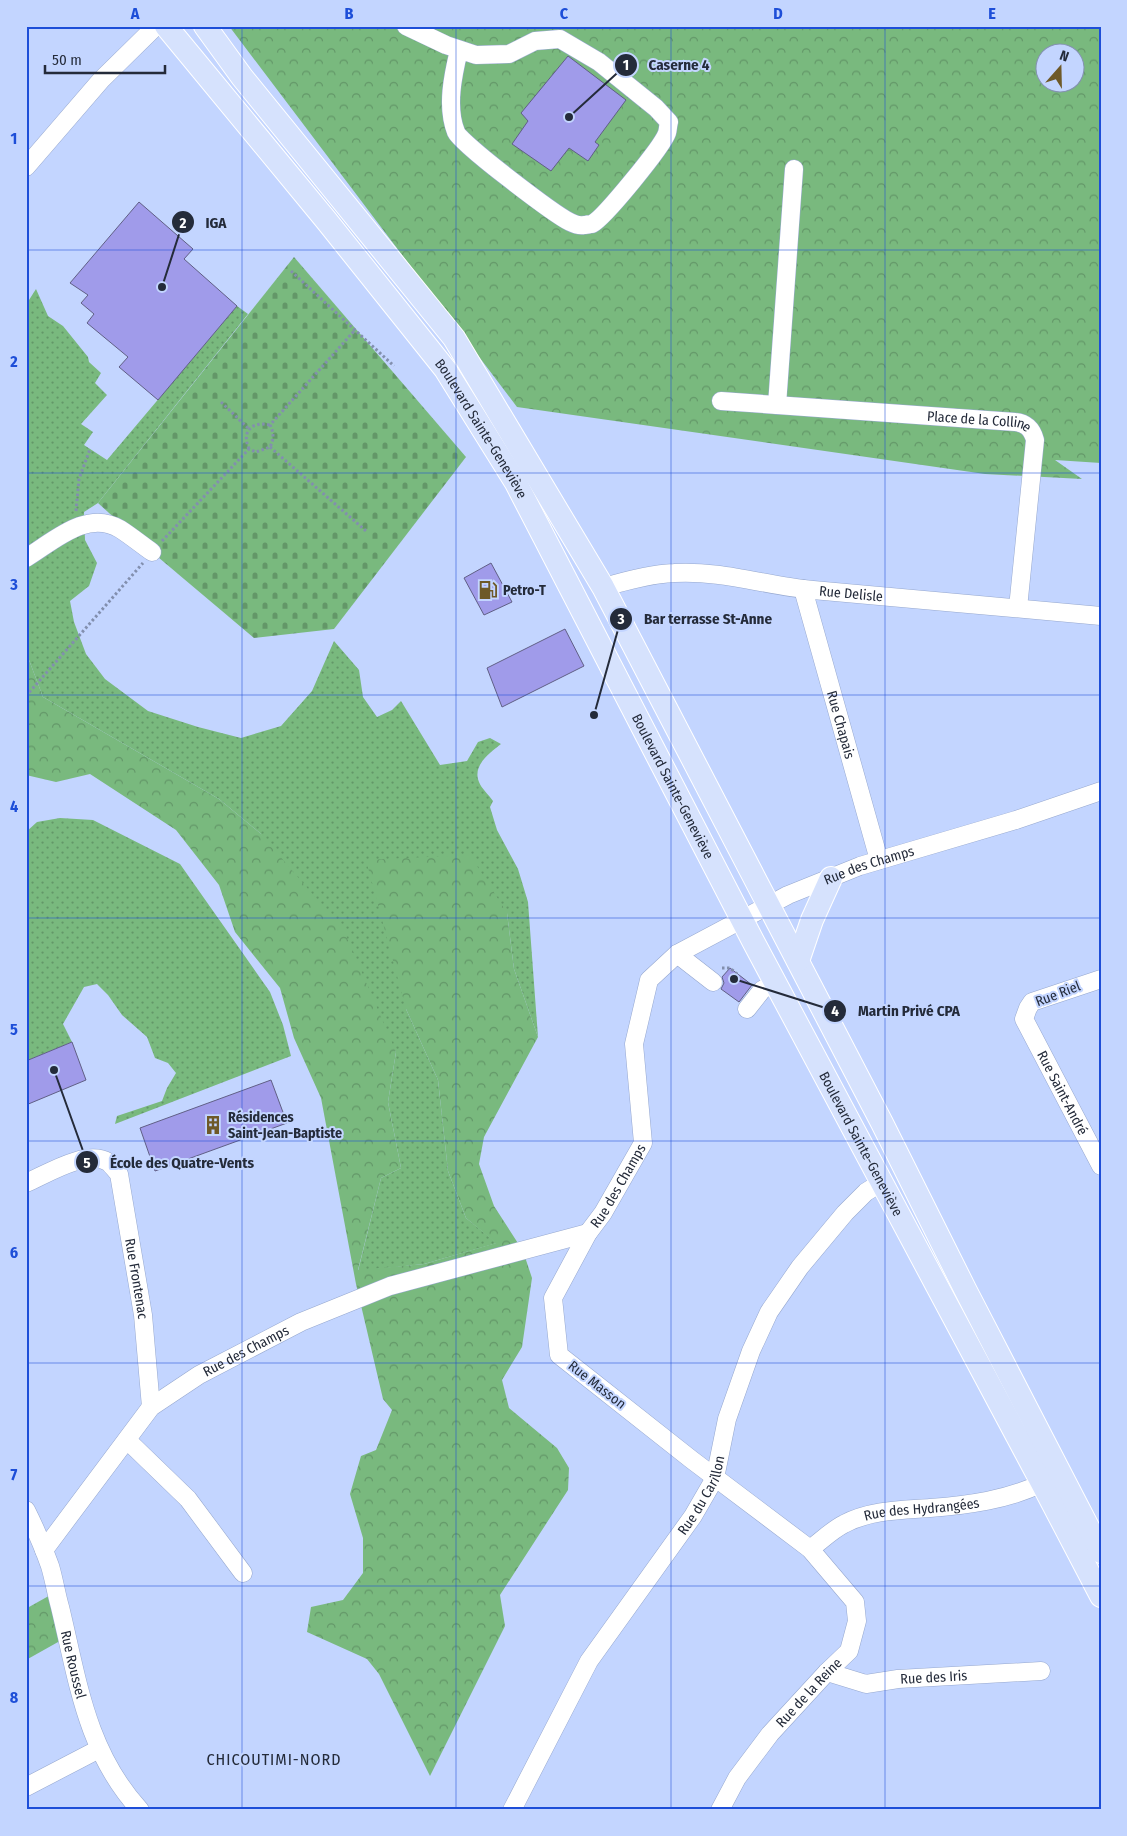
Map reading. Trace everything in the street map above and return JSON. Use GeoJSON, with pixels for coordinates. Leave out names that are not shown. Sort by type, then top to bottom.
{"type":"FeatureCollection","features":[{"type":"Feature","properties":{"kind":"main road","name":"Boulevard Sainte-Geneviève"},"geometry":{"type":"LineString","coordinates":[[166,26],[446,369],[516,483],[775,982],[1101,1596]]}},
{"type":"Feature","properties":{"kind":"main road","name":"Boulevard Sainte-Geneviève"},"geometry":{"type":"LineString","coordinates":[[205,26],[242,77],[454,338],[604,587],[1101,1552]]}},
{"type":"Feature","properties":{"kind":"main road"},"geometry":{"type":"LineString","coordinates":[[798,961],[812,920],[831,878]]}},
{"type":"Feature","properties":{"kind":"street"},"geometry":{"type":"LineString","coordinates":[[26,167],[101,80],[156,26]]}},
{"type":"Feature","properties":{"kind":"street"},"geometry":{"type":"LineString","coordinates":[[406,26],[476,55],[509,54],[535,41],[560,39],[599,62],[656,108],[669,122],[667,134],[654,156],[604,213],[591,224],[582,226],[570,222],[499,170],[457,135],[451,116],[454,71],[453,47]]}},
{"type":"Feature","properties":{"kind":"street"},"geometry":{"type":"LineString","coordinates":[[777,404],[794,169]]}},
{"type":"Feature","properties":{"kind":"street","name":"Place de la Colline"},"geometry":{"type":"LineString","coordinates":[[721,401],[1014,422],[1026,425],[1035,440],[1018,608]]}},
{"type":"Feature","properties":{"kind":"street"},"geometry":{"type":"LineString","coordinates":[[26,558],[70,530],[85,523],[99,522],[119,528],[152,552]]}},
{"type":"Feature","properties":{"kind":"street","name":"Rue Delisle"},"geometry":{"type":"LineString","coordinates":[[604,587],[641,577],[674,572],[719,574],[803,589],[1101,616]]}},
{"type":"Feature","properties":{"kind":"street","name":"Rue Chapais"},"geometry":{"type":"LineString","coordinates":[[803,589],[879,860]]}},
{"type":"Feature","properties":{"kind":"street","name":"Rue des Champs"},"geometry":{"type":"LineString","coordinates":[[44,1550],[151,1407],[199,1375],[301,1322],[348,1302],[412,1279],[588,1233],[603,1213],[643,1143],[634,1044],[649,980],[677,954],[768,905],[831,878],[879,860],[1016,820],[1101,792]]}},
{"type":"Feature","properties":{"kind":"street"},"geometry":{"type":"LineString","coordinates":[[677,954],[715,976]]}},
{"type":"Feature","properties":{"kind":"street","name":"Rue Riel"},"geometry":{"type":"LineString","coordinates":[[1024,1019],[1032,1002],[1101,979]]}},
{"type":"Feature","properties":{"kind":"street"},"geometry":{"type":"LineString","coordinates":[[746,1009],[762,990],[775,982]]}},
{"type":"Feature","properties":{"kind":"street","name":"Rue Saint-André"},"geometry":{"type":"LineString","coordinates":[[1024,1019],[1101,1166]]}},
{"type":"Feature","properties":{"kind":"street","name":"Rue Frontenac"},"geometry":{"type":"LineString","coordinates":[[26,1183],[83,1158],[102,1159],[110,1163],[119,1174],[143,1315],[151,1407]]}},
{"type":"Feature","properties":{"kind":"street","name":"Rue du Carillon"},"geometry":{"type":"LineString","coordinates":[[512,1810],[590,1661],[693,1516],[715,1478],[727,1419],[751,1351],[769,1312],[800,1267],[845,1213],[866,1192],[882,1182]]}},
{"type":"Feature","properties":{"kind":"street","name":"Rue Masson"},"geometry":{"type":"LineString","coordinates":[[588,1233],[553,1298],[559,1356],[715,1478]]}},
{"type":"Feature","properties":{"kind":"street"},"geometry":{"type":"LineString","coordinates":[[127,1440],[188,1499],[243,1573]]}},
{"type":"Feature","properties":{"kind":"street","name":"Rue de la Reine"},"geometry":{"type":"LineString","coordinates":[[715,1478],[810,1549],[855,1602],[857,1621],[849,1651],[770,1734],[737,1778],[720,1810]]}},
{"type":"Feature","properties":{"kind":"street","name":"Rue des Hydrangées"},"geometry":{"type":"LineString","coordinates":[[810,1549],[844,1524],[860,1517],[905,1508],[930,1508],[1003,1498],[1026,1491],[1042,1483]]}},
{"type":"Feature","properties":{"kind":"street","name":"Rue Roussel"},"geometry":{"type":"LineString","coordinates":[[26,1510],[50,1567],[86,1714],[99,1749],[126,1794],[140,1810]]}},
{"type":"Feature","properties":{"kind":"street","name":"Rue des Iris"},"geometry":{"type":"LineString","coordinates":[[827,1672],[866,1684],[898,1679],[1041,1671]]}},
{"type":"Feature","properties":{"kind":"street"},"geometry":{"type":"LineString","coordinates":[[26,1787],[99,1749]]}},
{"type":"Feature","properties":{"kind":"path"},"geometry":{"type":"LineString","coordinates":[[291,271],[394,366]]}},
{"type":"Feature","properties":{"kind":"path"},"geometry":{"type":"LineString","coordinates":[[270,425],[355,330]]}},
{"type":"Feature","properties":{"kind":"path"},"geometry":{"type":"LineString","coordinates":[[221,402],[249,429]]}},
{"type":"Feature","properties":{"kind":"path"},"geometry":{"type":"LineString","coordinates":[[260,424],[270,425],[273,431],[273,441],[270,447],[256,452],[249,449],[246,443],[246,435],[249,429],[260,424]]}},
{"type":"Feature","properties":{"kind":"path"},"geometry":{"type":"LineString","coordinates":[[270,447],[366,531]]}},
{"type":"Feature","properties":{"kind":"path"},"geometry":{"type":"LineString","coordinates":[[70,530],[76,514],[78,479],[90,449]]}},
{"type":"Feature","properties":{"kind":"path"},"geometry":{"type":"LineString","coordinates":[[27,695],[152,552],[249,449]]}},
{"type":"Feature","properties":{"kind":"path"},"geometry":{"type":"LineString","coordinates":[[715,976],[721,968],[730,968],[737,974]]}},
{"type":"Feature","properties":{"kind":"green space"},"geometry":{"type":"Polygon","coordinates":[[[229,26],[1101,26],[1101,463],[1055,460],[1082,479],[985,474],[517,407],[229,26]]]}},
{"type":"Feature","properties":{"kind":"green space"},"geometry":{"type":"Polygon","coordinates":[[[294,257],[466,457],[334,629],[254,638],[152,552],[98,503],[294,257]]]}},
{"type":"Feature","properties":{"kind":"green space"},"geometry":{"type":"Polygon","coordinates":[[[36,289],[48,316],[63,326],[88,357],[89,362],[101,373],[95,383],[107,395],[81,424],[93,432],[84,445],[107,460],[237,306],[248,314],[98,503],[84,512],[85,540],[97,563],[89,586],[70,601],[74,622],[86,654],[105,679],[148,711],[241,738],[281,726],[312,691],[334,641],[359,670],[363,697],[377,717],[392,710],[401,701],[440,765],[467,761],[478,742],[490,738],[501,744],[483,760],[477,776],[481,787],[493,801],[490,807],[497,830],[518,869],[528,902],[538,1037],[514,969],[507,913],[406,1009],[438,1080],[448,1171],[466,1218],[497,1243],[424,1264],[358,1271],[381,1178],[401,1168],[388,1102],[396,1052],[260,833],[219,799],[43,697],[26,652],[26,299],[29,300],[36,289]]]}},
{"type":"Feature","properties":{"kind":"green space"},"geometry":{"type":"Polygon","coordinates":[[[26,652],[43,697],[219,799],[260,833],[344,931],[396,1052],[388,1102],[401,1168],[381,1178],[358,1270],[424,1264],[496,1243],[466,1218],[448,1171],[438,1080],[406,1009],[366,860],[470,855],[507,913],[514,969],[538,1037],[484,1137],[479,1164],[494,1206],[523,1251],[532,1278],[522,1347],[502,1380],[509,1408],[557,1448],[569,1468],[568,1490],[500,1595],[505,1626],[430,1776],[379,1674],[367,1659],[307,1632],[311,1607],[343,1600],[363,1573],[363,1538],[350,1494],[361,1456],[376,1450],[392,1410],[383,1399],[356,1284],[321,1098],[294,1038],[280,988],[235,932],[219,885],[176,830],[90,774],[56,782],[26,775],[26,652]]]}},
{"type":"Feature","properties":{"kind":"green space"},"geometry":{"type":"Polygon","coordinates":[[[60,818],[93,820],[180,864],[270,992],[283,1025],[291,1056],[115,1124],[117,1116],[162,1101],[176,1073],[168,1063],[155,1058],[147,1037],[122,1015],[108,995],[97,984],[84,987],[63,1024],[72,1042],[26,1061],[26,832],[37,822],[60,818]]]}},
{"type":"Feature","properties":{"kind":"green space"},"geometry":{"type":"Polygon","coordinates":[[[54,1593],[67,1637],[26,1660],[26,1611],[29,1607],[54,1593]]]}},
{"type":"Feature","properties":{"kind":"building"},"geometry":{"type":"Polygon","coordinates":[[[568,56],[626,100],[595,142],[599,145],[588,161],[569,148],[551,171],[512,144],[528,121],[521,113],[568,56]]]}},
{"type":"Feature","properties":{"kind":"building"},"geometry":{"type":"Polygon","coordinates":[[[139,202],[193,249],[184,259],[237,306],[158,400],[119,367],[128,357],[87,323],[94,314],[81,303],[88,295],[70,283],[139,202]]]}},
{"type":"Feature","properties":{"kind":"building","name":"Petro-T"},"geometry":{"type":"Polygon","coordinates":[[[491,563],[512,602],[484,615],[464,578],[491,563]]]}},
{"type":"Feature","properties":{"kind":"building"},"geometry":{"type":"Polygon","coordinates":[[[565,629],[584,666],[502,707],[487,668],[565,629]]]}},
{"type":"Feature","properties":{"kind":"building"},"geometry":{"type":"Polygon","coordinates":[[[730,968],[752,985],[739,1002],[721,989],[724,983],[722,977],[730,968]]]}},
{"type":"Feature","properties":{"kind":"building"},"geometry":{"type":"Polygon","coordinates":[[[72,1042],[86,1080],[26,1105],[26,1061],[72,1042]]]}},
{"type":"Feature","properties":{"kind":"building","name":"Résidences Saint-Jean-Baptiste"},"geometry":{"type":"Polygon","coordinates":[[[271,1080],[287,1123],[155,1171],[140,1128],[271,1080]]]}},
{"type":"Feature","properties":{"kind":"place","name":"Caserne 4"},"geometry":{"type":"Point","coordinates":[569,117]}},
{"type":"Feature","properties":{"kind":"place","name":"IGA"},"geometry":{"type":"Point","coordinates":[162,287]}},
{"type":"Feature","properties":{"kind":"place","name":"Petro-T"},"geometry":{"type":"Point","coordinates":[488,590]}},
{"type":"Feature","properties":{"kind":"place","name":"Bar terrasse St-Anne"},"geometry":{"type":"Point","coordinates":[594,715]}},
{"type":"Feature","properties":{"kind":"place","name":"Martin Privé CPA"},"geometry":{"type":"Point","coordinates":[734,979]}},
{"type":"Feature","properties":{"kind":"place","name":"École des Quatre-Vents"},"geometry":{"type":"Point","coordinates":[54,1070]}},
{"type":"Feature","properties":{"kind":"place","name":"Résidences Saint-Jean-Baptiste"},"geometry":{"type":"Point","coordinates":[213,1125]}},
{"type":"Feature","properties":{"kind":"district","name":"CHICOUTIMI-NORD"},"geometry":{"type":"Point","coordinates":[274,1759]}}]}
